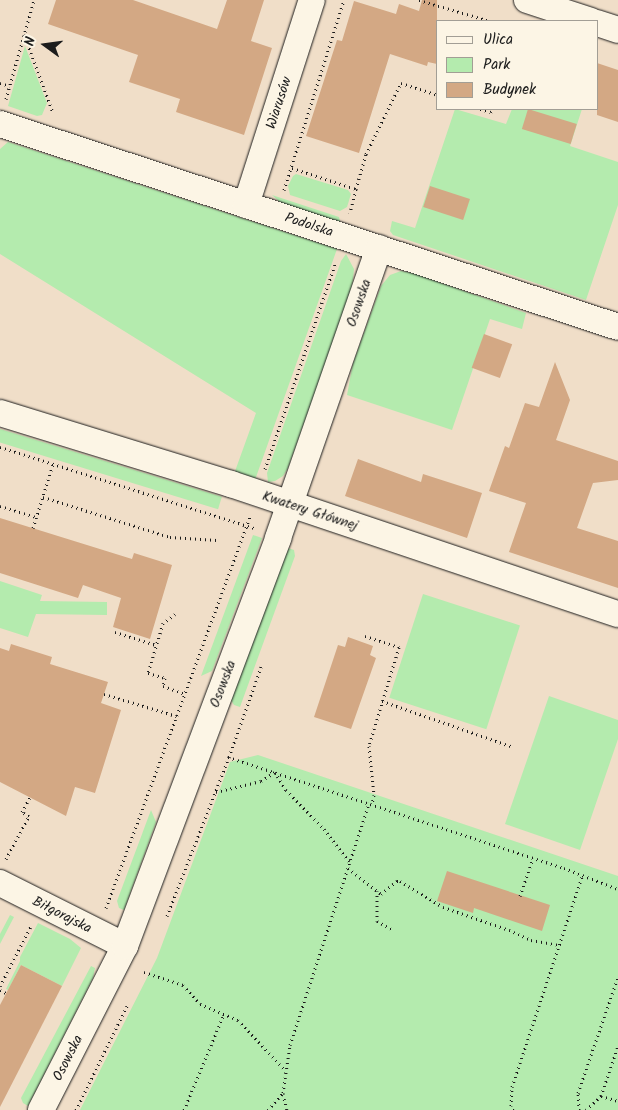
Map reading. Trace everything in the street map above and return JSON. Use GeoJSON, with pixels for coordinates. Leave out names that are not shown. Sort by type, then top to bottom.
{"type":"FeatureCollection","features":[{"type":"Feature","properties":{"kind":"street","name":"Wiarusów"},"geometry":{"type":"LineString","coordinates":[[246,205],[312,0]]}},
{"type":"Feature","properties":{"kind":"street"},"geometry":{"type":"LineString","coordinates":[[527,0],[588,20]]}},
{"type":"Feature","properties":{"kind":"street"},"geometry":{"type":"LineString","coordinates":[[598,23],[618,30]]}},
{"type":"Feature","properties":{"kind":"street","name":"Podolska"},"geometry":{"type":"LineString","coordinates":[[0,124],[618,327]]}},
{"type":"Feature","properties":{"kind":"street","name":"Osowska"},"geometry":{"type":"LineString","coordinates":[[41,1110],[125,946],[289,504],[378,248]]}},
{"type":"Feature","properties":{"kind":"street","name":"Kwatery Głównej"},"geometry":{"type":"LineString","coordinates":[[0,413],[256,493],[618,614]]}},
{"type":"Feature","properties":{"kind":"street","name":"Biłgorajska"},"geometry":{"type":"LineString","coordinates":[[1,874],[125,946]]}},
{"type":"Feature","properties":{"kind":"path"},"geometry":{"type":"LineString","coordinates":[[0,124],[6,109],[4,105],[34,0]]}},
{"type":"Feature","properties":{"kind":"path"},"geometry":{"type":"LineString","coordinates":[[282,195],[344,0]]}},
{"type":"Feature","properties":{"kind":"path"},"geometry":{"type":"LineString","coordinates":[[420,0],[487,20]]}},
{"type":"Feature","properties":{"kind":"path"},"geometry":{"type":"LineString","coordinates":[[24,34],[54,118]]}},
{"type":"Feature","properties":{"kind":"path"},"geometry":{"type":"LineString","coordinates":[[0,82],[10,86]]}},
{"type":"Feature","properties":{"kind":"path"},"geometry":{"type":"LineString","coordinates":[[104,913],[248,524],[256,493],[345,237],[366,154],[401,83],[436,95]]}},
{"type":"Feature","properties":{"kind":"path"},"geometry":{"type":"LineString","coordinates":[[292,168],[356,189]]}},
{"type":"Feature","properties":{"kind":"path"},"geometry":{"type":"LineString","coordinates":[[0,447],[248,524]]}},
{"type":"Feature","properties":{"kind":"path"},"geometry":{"type":"LineString","coordinates":[[33,528],[53,464]]}},
{"type":"Feature","properties":{"kind":"path"},"geometry":{"type":"LineString","coordinates":[[43,497],[170,537],[217,540]]}},
{"type":"Feature","properties":{"kind":"path"},"geometry":{"type":"LineString","coordinates":[[0,506],[36,517]]}},
{"type":"Feature","properties":{"kind":"path"},"geometry":{"type":"LineString","coordinates":[[175,614],[163,623],[148,673],[165,678],[163,686],[185,694]]}},
{"type":"Feature","properties":{"kind":"path"},"geometry":{"type":"LineString","coordinates":[[115,632],[156,645]]}},
{"type":"Feature","properties":{"kind":"path"},"geometry":{"type":"LineString","coordinates":[[287,1110],[283,1093],[290,1045],[350,861],[374,795],[369,746],[399,647],[365,636]]}},
{"type":"Feature","properties":{"kind":"path"},"geometry":{"type":"LineString","coordinates":[[166,918],[216,792],[262,663]]}},
{"type":"Feature","properties":{"kind":"path"},"geometry":{"type":"LineString","coordinates":[[104,694],[177,716]]}},
{"type":"Feature","properties":{"kind":"path"},"geometry":{"type":"LineString","coordinates":[[382,701],[513,747]]}},
{"type":"Feature","properties":{"kind":"path"},"geometry":{"type":"LineString","coordinates":[[199,747],[533,858],[618,889]]}},
{"type":"Feature","properties":{"kind":"path"},"geometry":{"type":"LineString","coordinates":[[216,792],[261,781],[275,772]]}},
{"type":"Feature","properties":{"kind":"path"},"geometry":{"type":"LineString","coordinates":[[275,772],[286,790],[324,829],[350,861]]}},
{"type":"Feature","properties":{"kind":"path"},"geometry":{"type":"LineString","coordinates":[[1,874],[29,816],[22,812],[30,797]]}},
{"type":"Feature","properties":{"kind":"path"},"geometry":{"type":"LineString","coordinates":[[520,896],[533,858]]}},
{"type":"Feature","properties":{"kind":"path"},"geometry":{"type":"LineString","coordinates":[[348,868],[383,894],[393,884],[400,881],[443,906],[531,940],[559,945]]}},
{"type":"Feature","properties":{"kind":"path"},"geometry":{"type":"LineString","coordinates":[[513,1110],[511,1106],[512,1086],[582,876]]}},
{"type":"Feature","properties":{"kind":"path"},"geometry":{"type":"LineString","coordinates":[[377,891],[376,921],[393,930]]}},
{"type":"Feature","properties":{"kind":"path"},"geometry":{"type":"LineString","coordinates":[[0,986],[31,926]]}},
{"type":"Feature","properties":{"kind":"path"},"geometry":{"type":"LineString","coordinates":[[139,980],[147,963]]}},
{"type":"Feature","properties":{"kind":"path"},"geometry":{"type":"LineString","coordinates":[[144,972],[183,985],[200,1004],[238,1020],[286,1070]]}},
{"type":"Feature","properties":{"kind":"path"},"geometry":{"type":"LineString","coordinates":[[579,1110],[578,1093],[618,977]]}},
{"type":"Feature","properties":{"kind":"path"},"geometry":{"type":"LineString","coordinates":[[0,990],[6,993]]}},
{"type":"Feature","properties":{"kind":"path"},"geometry":{"type":"LineString","coordinates":[[76,1110],[131,998]]}},
{"type":"Feature","properties":{"kind":"path"},"geometry":{"type":"LineString","coordinates":[[184,1110],[224,1014]]}},
{"type":"Feature","properties":{"kind":"path"},"geometry":{"type":"LineString","coordinates":[[586,1110],[601,1096],[618,1046]]}},
{"type":"Feature","properties":{"kind":"path"},"geometry":{"type":"LineString","coordinates":[[268,1110],[283,1093]]}},
{"type":"Feature","properties":{"kind":"path"},"geometry":{"type":"LineString","coordinates":[[601,1096],[618,1101]]}},
{"type":"Feature","properties":{"kind":"green space"},"geometry":{"type":"Polygon","coordinates":[[[25,46],[47,103],[42,115],[37,116],[8,106],[25,46]]]}},
{"type":"Feature","properties":{"kind":"green space"},"geometry":{"type":"Polygon","coordinates":[[[455,110],[506,124],[512,110],[582,110],[570,146],[618,162],[618,205],[586,300],[393,235],[390,231],[392,221],[415,228],[455,110]]]}},
{"type":"Feature","properties":{"kind":"green space"},"geometry":{"type":"Polygon","coordinates":[[[8,142],[337,249],[255,480],[234,474],[256,413],[0,254],[0,149],[8,142]]]}},
{"type":"Feature","properties":{"kind":"green space"},"geometry":{"type":"Polygon","coordinates":[[[296,174],[348,190],[351,194],[347,207],[340,211],[290,195],[288,186],[296,174]]]}},
{"type":"Feature","properties":{"kind":"green space"},"geometry":{"type":"Polygon","coordinates":[[[272,195],[339,217],[341,225],[283,205],[272,195]]]}},
{"type":"Feature","properties":{"kind":"green space"},"geometry":{"type":"Polygon","coordinates":[[[346,254],[354,269],[352,290],[288,468],[283,476],[275,481],[268,482],[267,473],[341,261],[346,254]]]}},
{"type":"Feature","properties":{"kind":"green space"},"geometry":{"type":"Polygon","coordinates":[[[401,271],[413,273],[526,313],[522,329],[490,319],[452,430],[347,395],[353,363],[381,286],[390,275],[401,271]]]}},
{"type":"Feature","properties":{"kind":"green space"},"geometry":{"type":"Polygon","coordinates":[[[0,429],[222,497],[218,509],[0,443],[0,429]]]}},
{"type":"Feature","properties":{"kind":"green space"},"geometry":{"type":"Polygon","coordinates":[[[253,535],[262,538],[212,671],[201,676],[253,535]]]}},
{"type":"Feature","properties":{"kind":"green space"},"geometry":{"type":"Polygon","coordinates":[[[288,548],[294,550],[295,556],[240,707],[234,705],[231,700],[288,548]]]}},
{"type":"Feature","properties":{"kind":"green space"},"geometry":{"type":"Polygon","coordinates":[[[0,581],[42,595],[40,601],[107,602],[107,615],[36,614],[28,637],[0,628],[0,581]]]}},
{"type":"Feature","properties":{"kind":"green space"},"geometry":{"type":"Polygon","coordinates":[[[423,594],[520,626],[486,729],[389,698],[423,594]]]}},
{"type":"Feature","properties":{"kind":"green space"},"geometry":{"type":"Polygon","coordinates":[[[549,696],[618,720],[618,739],[580,850],[505,824],[549,696]]]}},
{"type":"Feature","properties":{"kind":"green space"},"geometry":{"type":"Polygon","coordinates":[[[258,755],[618,876],[618,1110],[80,1110],[157,958],[230,762],[258,755]]]}},
{"type":"Feature","properties":{"kind":"green space"},"geometry":{"type":"Polygon","coordinates":[[[151,810],[156,822],[124,910],[119,908],[117,901],[151,810]]]}},
{"type":"Feature","properties":{"kind":"green space"},"geometry":{"type":"Polygon","coordinates":[[[10,915],[14,917],[0,944],[0,934],[10,915]]]}},
{"type":"Feature","properties":{"kind":"green space"},"geometry":{"type":"Polygon","coordinates":[[[38,923],[70,939],[81,948],[62,986],[21,965],[8,990],[6,989],[20,961],[20,957],[38,923]]]}},
{"type":"Feature","properties":{"kind":"green space"},"geometry":{"type":"Polygon","coordinates":[[[91,966],[95,968],[93,978],[28,1106],[23,1103],[21,1098],[91,966]]]}},
{"type":"Feature","properties":{"kind":"building"},"geometry":{"type":"Polygon","coordinates":[[[56,0],[133,0],[217,29],[227,0],[264,0],[251,41],[272,48],[244,135],[176,112],[180,99],[129,82],[138,55],[48,24],[56,0]]]}},
{"type":"Feature","properties":{"kind":"building"},"geometry":{"type":"Polygon","coordinates":[[[422,0],[437,0],[436,64],[428,62],[427,66],[390,54],[359,153],[306,136],[337,40],[342,41],[354,1],[396,14],[399,4],[419,11],[422,0]]]}},
{"type":"Feature","properties":{"kind":"building"},"geometry":{"type":"Polygon","coordinates":[[[598,63],[618,70],[618,122],[597,115],[598,63]]]}},
{"type":"Feature","properties":{"kind":"building"},"geometry":{"type":"Polygon","coordinates":[[[528,110],[577,124],[571,144],[522,129],[528,110]]]}},
{"type":"Feature","properties":{"kind":"building"},"geometry":{"type":"Polygon","coordinates":[[[430,186],[470,199],[463,220],[423,207],[430,186]]]}},
{"type":"Feature","properties":{"kind":"building"},"geometry":{"type":"Polygon","coordinates":[[[484,334],[512,344],[500,378],[472,368],[484,334]]]}},
{"type":"Feature","properties":{"kind":"building"},"geometry":{"type":"Polygon","coordinates":[[[555,362],[570,400],[556,440],[618,461],[618,480],[593,483],[577,528],[618,541],[618,588],[509,552],[526,503],[489,491],[505,446],[509,448],[525,403],[539,407],[555,362]]]}},
{"type":"Feature","properties":{"kind":"building"},"geometry":{"type":"Polygon","coordinates":[[[358,459],[421,482],[423,474],[482,493],[467,538],[345,496],[358,459]]]}},
{"type":"Feature","properties":{"kind":"building"},"geometry":{"type":"Polygon","coordinates":[[[0,518],[132,559],[134,553],[172,565],[150,639],[113,627],[121,598],[83,585],[78,598],[0,573],[0,518]]]}},
{"type":"Feature","properties":{"kind":"building"},"geometry":{"type":"Polygon","coordinates":[[[348,637],[373,646],[370,655],[376,658],[351,729],[314,717],[338,645],[345,647],[348,637]]]}},
{"type":"Feature","properties":{"kind":"building"},"geometry":{"type":"Polygon","coordinates":[[[11,644],[52,657],[50,664],[108,682],[101,703],[121,710],[95,793],[75,787],[66,816],[0,782],[0,648],[9,651],[11,644]]]}},
{"type":"Feature","properties":{"kind":"building"},"geometry":{"type":"Polygon","coordinates":[[[447,871],[550,905],[542,931],[474,908],[473,913],[437,901],[447,871]]]}},
{"type":"Feature","properties":{"kind":"building"},"geometry":{"type":"Polygon","coordinates":[[[21,965],[62,986],[0,1107],[0,1005],[21,965]]]}}]}
